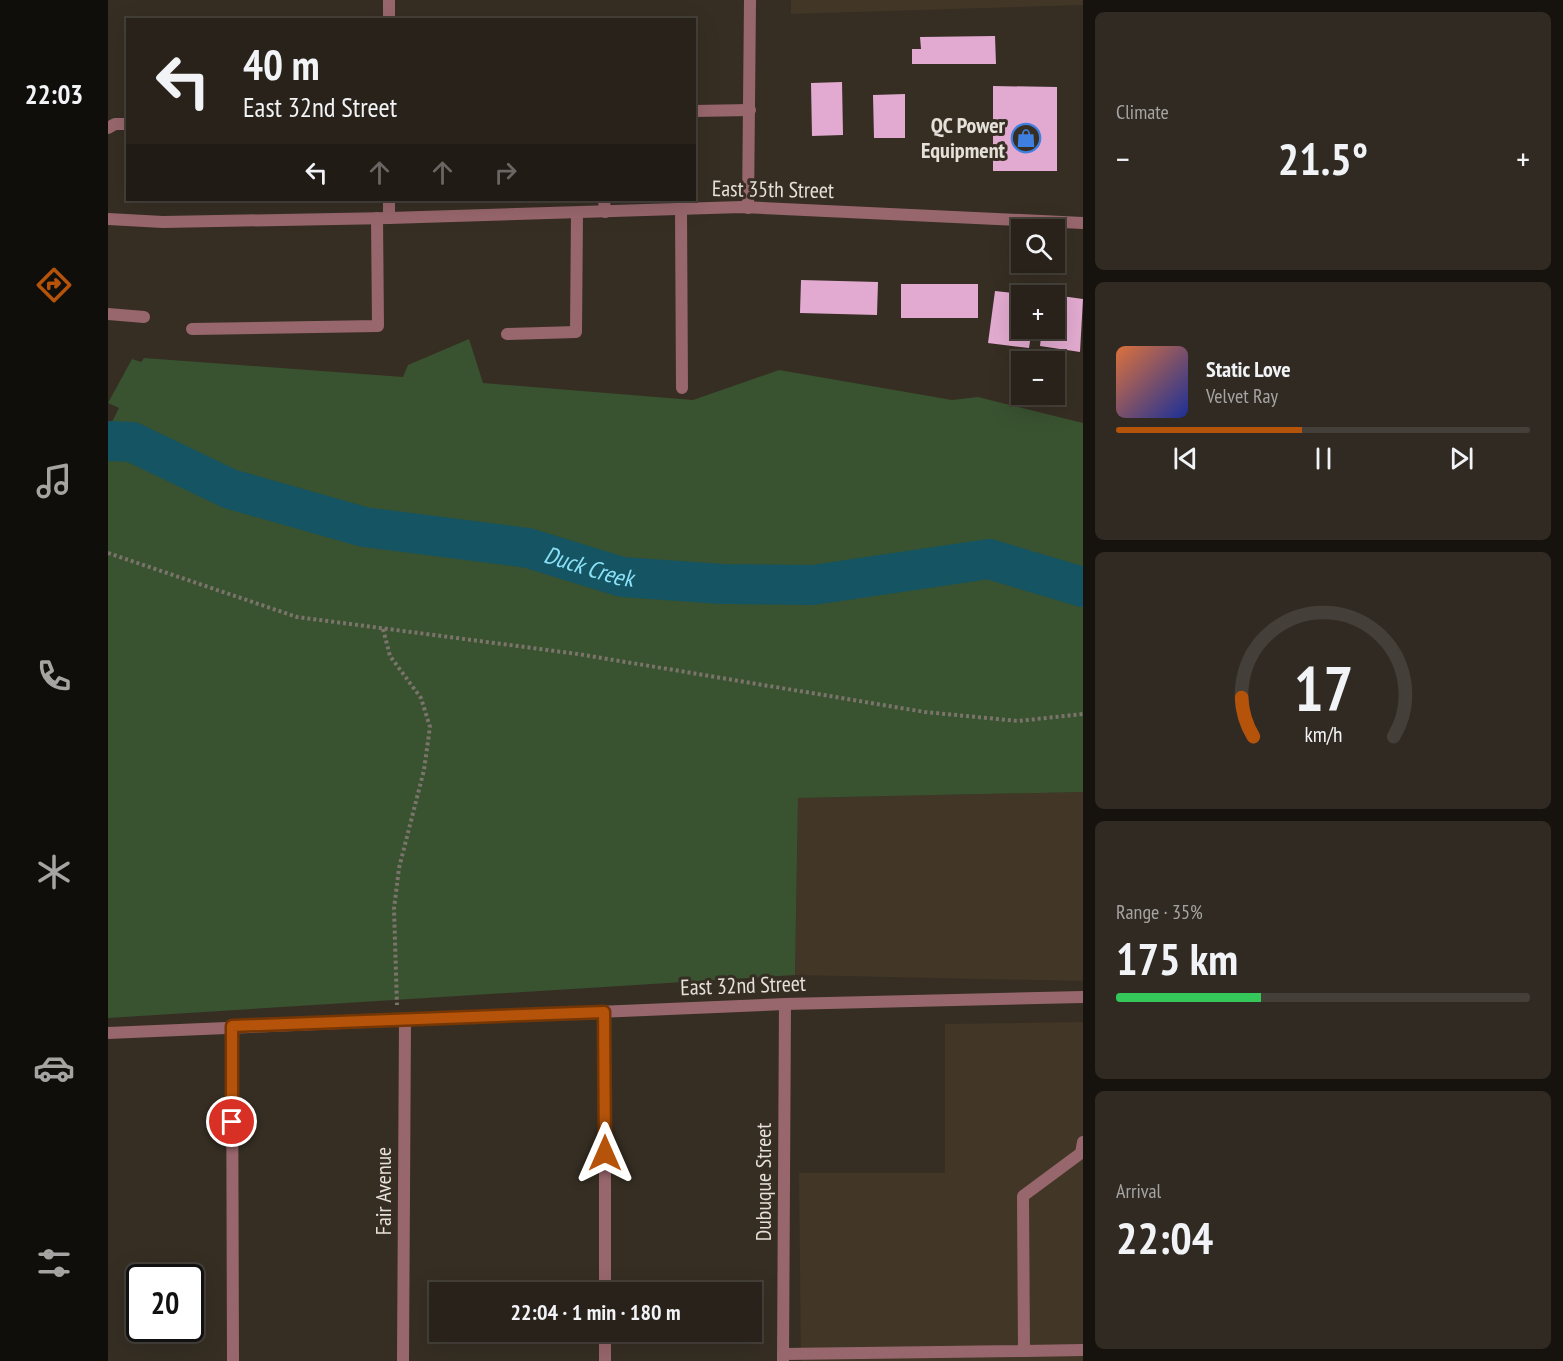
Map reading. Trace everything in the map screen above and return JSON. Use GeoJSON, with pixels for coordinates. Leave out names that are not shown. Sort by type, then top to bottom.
{"type":"FeatureCollection","features":[{"type":"Feature","properties":{"kind":"street"},"geometry":{"type":"LineString","coordinates":[[389,0],[389,18]]}},
{"type":"Feature","properties":{"kind":"street"},"geometry":{"type":"LineString","coordinates":[[748,208],[750,0]]}},
{"type":"Feature","properties":{"kind":"street"},"geometry":{"type":"LineString","coordinates":[[696,111],[750,110]]}},
{"type":"Feature","properties":{"kind":"street"},"geometry":{"type":"LineString","coordinates":[[108,128],[115,124],[126,124]]}},
{"type":"Feature","properties":{"kind":"street"},"geometry":{"type":"LineString","coordinates":[[192,329],[378,326],[383,218],[389,201]]}},
{"type":"Feature","properties":{"kind":"street","name":"East 35th Street"},"geometry":{"type":"LineString","coordinates":[[108,219],[162,222],[577,213],[605,206],[681,209],[748,208],[1083,223]]}},
{"type":"Feature","properties":{"kind":"street"},"geometry":{"type":"LineString","coordinates":[[681,209],[682,388]]}},
{"type":"Feature","properties":{"kind":"street"},"geometry":{"type":"LineString","coordinates":[[507,334],[576,332],[577,213]]}},
{"type":"Feature","properties":{"kind":"street"},"geometry":{"type":"LineString","coordinates":[[108,314],[144,317]]}},
{"type":"Feature","properties":{"kind":"street","name":"East 32nd Street"},"geometry":{"type":"LineString","coordinates":[[108,1034],[232,1026],[785,1004],[1083,997]]}},
{"type":"Feature","properties":{"kind":"street","name":"Dubuque Street"},"geometry":{"type":"LineString","coordinates":[[783,1357],[785,1004]]}},
{"type":"Feature","properties":{"kind":"street"},"geometry":{"type":"LineString","coordinates":[[604,1012],[605,1282]]}},
{"type":"Feature","properties":{"kind":"street","name":"Fair Avenue"},"geometry":{"type":"LineString","coordinates":[[401,1021],[403,1361]]}},
{"type":"Feature","properties":{"kind":"street"},"geometry":{"type":"LineString","coordinates":[[232,1026],[233,1361]]}},
{"type":"Feature","properties":{"kind":"street"},"geometry":{"type":"LineString","coordinates":[[1024,1351],[1023,1197],[1080,1153],[1083,1142]]}},
{"type":"Feature","properties":{"kind":"street"},"geometry":{"type":"LineString","coordinates":[[605,1342],[605,1361]]}},
{"type":"Feature","properties":{"kind":"street"},"geometry":{"type":"LineString","coordinates":[[783,1357],[1083,1350]]}},
{"type":"Feature","properties":{"kind":"path"},"geometry":{"type":"LineString","coordinates":[[108,553],[297,617],[578,654],[925,712],[1018,721],[1083,714]]}},
{"type":"Feature","properties":{"kind":"path"},"geometry":{"type":"LineString","coordinates":[[383,629],[390,656],[421,698],[430,727],[424,770],[399,868],[394,909],[401,1021]]}},
{"type":"Feature","properties":{"kind":"shaded area"},"geometry":{"type":"Polygon","coordinates":[[[791,0],[1083,0],[1083,5],[791,14],[791,0]]]}},
{"type":"Feature","properties":{"kind":"shaded area"},"geometry":{"type":"Polygon","coordinates":[[[1083,792],[1083,981],[795,975],[798,798],[1083,792]]]}},
{"type":"Feature","properties":{"kind":"shaded area"},"geometry":{"type":"Polygon","coordinates":[[[1083,1022],[1083,1361],[801,1361],[799,1173],[945,1173],[945,1024],[1083,1022]]]}},
{"type":"Feature","properties":{"kind":"green space"},"geometry":{"type":"Polygon","coordinates":[[[469,339],[483,383],[693,400],[779,370],[952,400],[978,397],[1083,423],[1083,792],[798,798],[795,975],[108,1018],[108,430],[119,408],[108,403],[132,359],[141,362],[144,358],[403,377],[408,365],[469,339]]]}},
{"type":"Feature","properties":{"kind":"building"},"geometry":{"type":"Polygon","coordinates":[[[995,36],[996,64],[912,64],[912,49],[921,49],[920,37],[995,36]]]}},
{"type":"Feature","properties":{"kind":"building"},"geometry":{"type":"Polygon","coordinates":[[[842,82],[843,135],[812,136],[811,83],[842,82]]]}},
{"type":"Feature","properties":{"kind":"building"},"geometry":{"type":"Polygon","coordinates":[[[993,86],[1057,87],[1057,171],[993,171],[993,86]]]}},
{"type":"Feature","properties":{"kind":"building"},"geometry":{"type":"Polygon","coordinates":[[[905,94],[905,138],[874,138],[873,95],[905,94]]]}},
{"type":"Feature","properties":{"kind":"building"},"geometry":{"type":"Polygon","coordinates":[[[801,280],[878,282],[877,315],[800,313],[801,280]]]}},
{"type":"Feature","properties":{"kind":"building"},"geometry":{"type":"Polygon","coordinates":[[[901,284],[978,284],[978,318],[901,318],[901,284]]]}},
{"type":"Feature","properties":{"kind":"building"},"geometry":{"type":"Polygon","coordinates":[[[995,291],[1011,293],[1011,339],[1030,339],[1029,348],[988,343],[995,291]]]}},
{"type":"Feature","properties":{"kind":"building"},"geometry":{"type":"Polygon","coordinates":[[[1065,297],[1083,299],[1080,352],[1040,346],[1041,339],[1065,339],[1065,297]]]}},
{"type":"Feature","properties":{"kind":"waterway","name":"Duck Creek"},"geometry":{"type":"LineString","coordinates":[[108,441],[132,442],[230,489],[364,527],[528,548],[622,577],[722,584],[813,585],[989,559],[1083,587]]}},
{"type":"Feature","properties":{"kind":"place","name":"QC Power Equipment"},"geometry":{"type":"Point","coordinates":[1026,138]}},
{"type":"Feature","properties":{"kind":"route"},"geometry":{"type":"LineString","coordinates":[[232,1122],[232,1026],[604,1012],[605,1153]]}}]}
